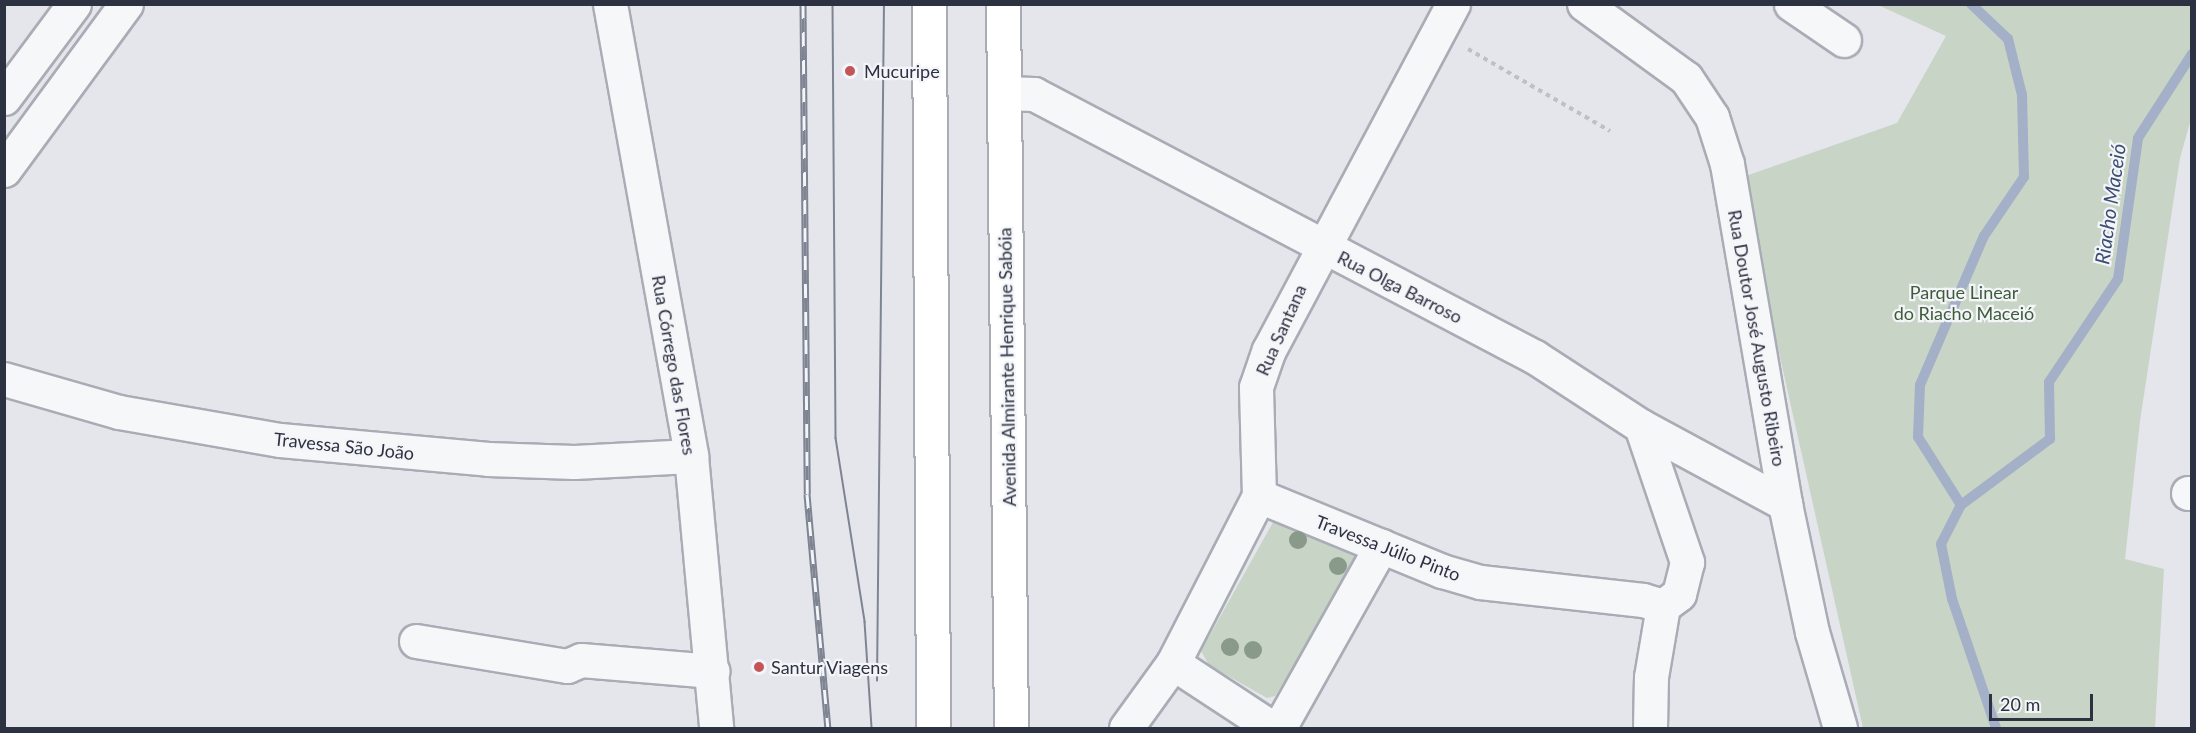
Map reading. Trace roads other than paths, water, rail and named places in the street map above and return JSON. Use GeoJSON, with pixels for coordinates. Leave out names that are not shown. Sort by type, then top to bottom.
{"type":"FeatureCollection","features":[{"type":"Feature","properties":{"kind":"highway"},"geometry":{"type":"LineString","coordinates":[[929,4],[933,729]]}},
{"type":"Feature","properties":{"kind":"highway","name":"Avenida Almirante Henrique Sabóia"},"geometry":{"type":"LineString","coordinates":[[1003,4],[1011,729]]}},
{"type":"Feature","properties":{"kind":"street"},"geometry":{"type":"LineString","coordinates":[[4,98],[74,4]]}},
{"type":"Feature","properties":{"kind":"street"},"geometry":{"type":"LineString","coordinates":[[9,154],[126,4]]}},
{"type":"Feature","properties":{"kind":"street","name":"Rua Córrego das Flores"},"geometry":{"type":"LineString","coordinates":[[610,4],[691,456],[713,671],[716,729]]}},
{"type":"Feature","properties":{"kind":"street","name":"Rua Doutor José Augusto Ribeiro"},"geometry":{"type":"LineString","coordinates":[[1584,4],[1686,78],[1712,117],[1727,164],[1785,504],[1812,632],[1840,729]]}},
{"type":"Feature","properties":{"kind":"street"},"geometry":{"type":"LineString","coordinates":[[1791,4],[1844,40]]}},
{"type":"Feature","properties":{"kind":"street","name":"Rua Santana"},"geometry":{"type":"LineString","coordinates":[[1126,729],[1173,663],[1259,496],[1256,387],[1269,350],[1321,246],[1446,19]]}},
{"type":"Feature","properties":{"kind":"street","name":"Rua Olga Barroso"},"geometry":{"type":"LineString","coordinates":[[1004,93],[1034,94],[1534,357],[1641,426],[1785,504]]}},
{"type":"Feature","properties":{"kind":"street","name":"Travessa São João"},"geometry":{"type":"LineString","coordinates":[[4,379],[119,412],[280,440],[488,459],[574,462],[691,456]]}},
{"type":"Feature","properties":{"kind":"street"},"geometry":{"type":"LineString","coordinates":[[1641,426],[1687,562],[1679,594],[1663,606],[1651,677],[1650,729]]}},
{"type":"Feature","properties":{"kind":"street","name":"Travessa Júlio Pinto"},"geometry":{"type":"LineString","coordinates":[[1259,496],[1381,546],[1480,582],[1643,600],[1663,606]]}},
{"type":"Feature","properties":{"kind":"street"},"geometry":{"type":"LineString","coordinates":[[1279,729],[1381,546]]}},
{"type":"Feature","properties":{"kind":"street"},"geometry":{"type":"LineString","coordinates":[[416,641],[567,666],[581,660],[713,671]]}},
{"type":"Feature","properties":{"kind":"street"},"geometry":{"type":"LineString","coordinates":[[1173,663],[1272,729]]}},
{"type":"Feature","properties":{"kind":"waterway"},"geometry":{"type":"LineString","coordinates":[[1961,505],[1918,437],[1920,385],[1984,236],[2024,177],[2022,95],[2008,39],[1971,4]]}},
{"type":"Feature","properties":{"kind":"waterway","name":"Riacho Maceió"},"geometry":{"type":"LineString","coordinates":[[1996,728],[1952,599],[1941,544],[1961,505],[2050,439],[2049,382],[2118,279],[2138,138],[2192,54]]}},
{"type":"Feature","properties":{"kind":"tram line"},"geometry":{"type":"LineString","coordinates":[[833,4],[836,438],[865,622],[872,728]]}},
{"type":"Feature","properties":{"kind":"tram line"},"geometry":{"type":"LineString","coordinates":[[877,681],[884,4]]}},
{"type":"Feature","properties":{"kind":"railway"},"geometry":{"type":"LineString","coordinates":[[803,4],[807,494],[828,728]]}},
{"type":"Feature","properties":{"kind":"place","name":"Mucuripe"},"geometry":{"type":"Point","coordinates":[850,71]}},
{"type":"Feature","properties":{"kind":"place","name":"Santur Viagens"},"geometry":{"type":"Point","coordinates":[759,667]}},
{"type":"Feature","properties":{"kind":"park label","name":"Parque Linear do Riacho Maceió"},"geometry":{"type":"Point","coordinates":[1964,303]}}]}
